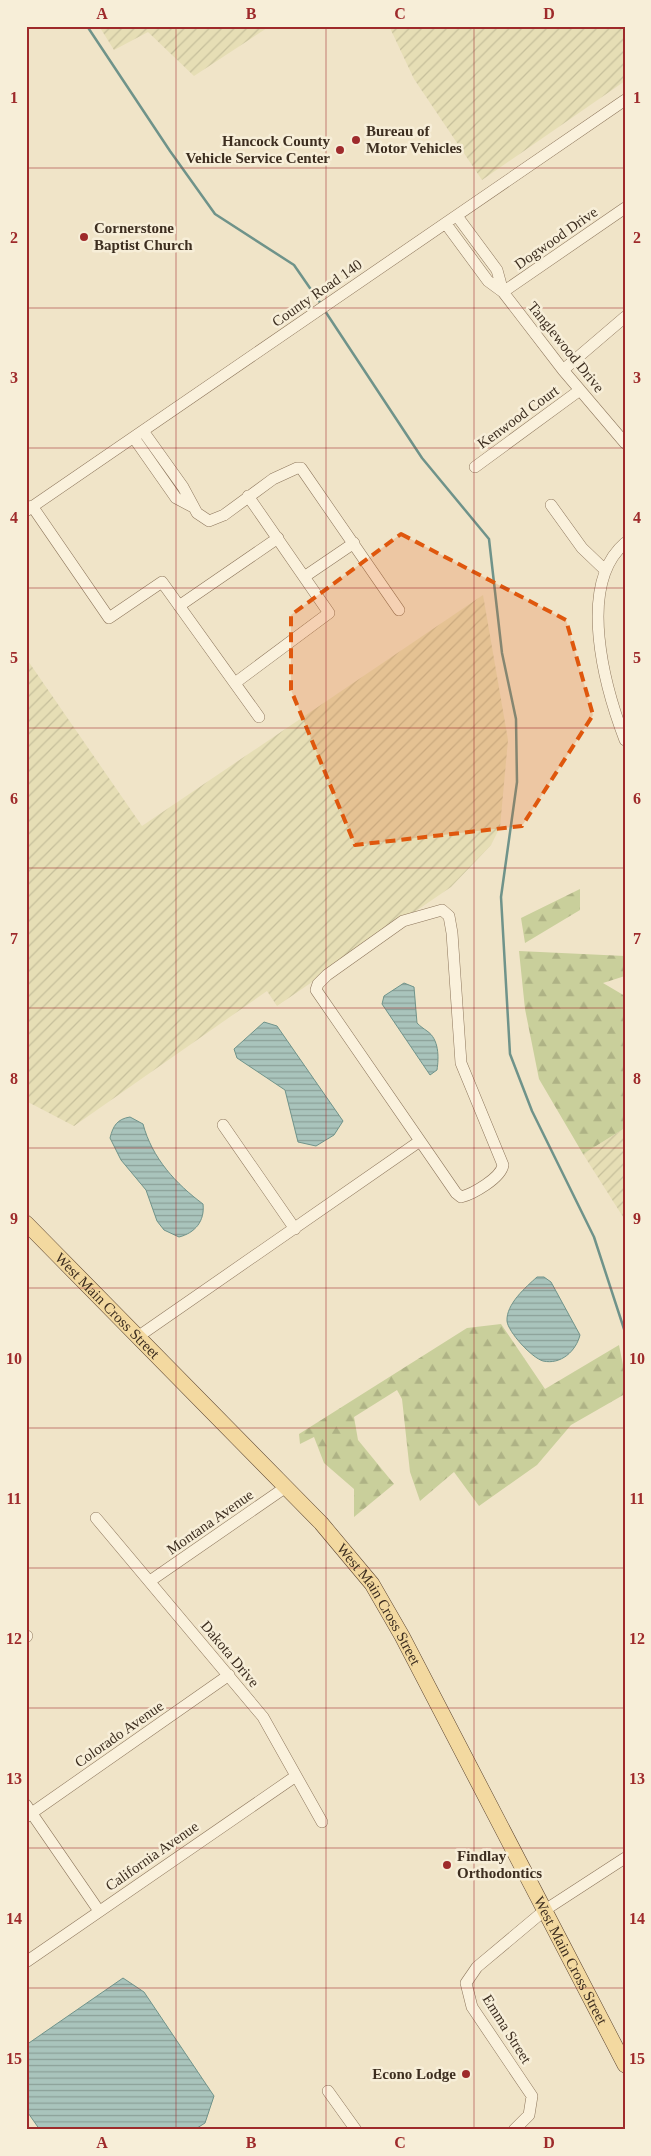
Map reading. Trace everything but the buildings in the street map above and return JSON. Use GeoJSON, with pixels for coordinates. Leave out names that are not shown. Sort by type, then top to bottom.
{"type":"FeatureCollection","features":[{"type":"Feature","properties":{"kind":"main road","name":"West Main Cross Street"},"geometry":{"type":"LineString","coordinates":[[26,1223],[286,1487],[347,1552],[382,1601],[625,2065]]}},
{"type":"Feature","properties":{"kind":"street","name":"County Road 140"},"geometry":{"type":"LineString","coordinates":[[29,508],[625,100]]}},
{"type":"Feature","properties":{"kind":"street","name":"Dogwood Drive"},"geometry":{"type":"LineString","coordinates":[[503,292],[625,208]]}},
{"type":"Feature","properties":{"kind":"street","name":"Tanglewood Drive"},"geometry":{"type":"LineString","coordinates":[[457,216],[496,270],[503,292]]}},
{"type":"Feature","properties":{"kind":"street","name":"Tanglewood Drive"},"geometry":{"type":"LineString","coordinates":[[446,224],[488,281],[503,292],[563,370],[623,438]]}},
{"type":"Feature","properties":{"kind":"street"},"geometry":{"type":"LineString","coordinates":[[563,370],[625,317]]}},
{"type":"Feature","properties":{"kind":"street","name":"Kenwood Court"},"geometry":{"type":"LineString","coordinates":[[475,467],[580,390]]}},
{"type":"Feature","properties":{"kind":"street"},"geometry":{"type":"LineString","coordinates":[[138,435],[176,498],[193,507],[196,513],[209,521],[224,515],[273,479],[301,468],[399,610]]}},
{"type":"Feature","properties":{"kind":"street"},"geometry":{"type":"LineString","coordinates":[[235,684],[329,613],[248,496]]}},
{"type":"Feature","properties":{"kind":"street"},"geometry":{"type":"LineString","coordinates":[[551,505],[582,548],[605,570]]}},
{"type":"Feature","properties":{"kind":"street"},"geometry":{"type":"LineString","coordinates":[[29,508],[109,618],[162,582],[259,717]]}},
{"type":"Feature","properties":{"kind":"street"},"geometry":{"type":"LineString","coordinates":[[179,606],[278,538]]}},
{"type":"Feature","properties":{"kind":"street"},"geometry":{"type":"LineString","coordinates":[[304,577],[354,543]]}},
{"type":"Feature","properties":{"kind":"street"},"geometry":{"type":"LineString","coordinates":[[625,543],[617,551],[605,570],[598,593],[602,653],[612,701],[625,740]]}},
{"type":"Feature","properties":{"kind":"street"},"geometry":{"type":"LineString","coordinates":[[442,910],[450,916],[461,1063],[502,1165],[502,1170],[469,1195],[461,1196],[456,1194],[420,1141],[316,990],[318,984],[327,975],[403,921],[442,910]]}},
{"type":"Feature","properties":{"kind":"street"},"geometry":{"type":"LineString","coordinates":[[223,1125],[295,1229]]}},
{"type":"Feature","properties":{"kind":"street"},"geometry":{"type":"LineString","coordinates":[[139,1336],[420,1141]]}},
{"type":"Feature","properties":{"kind":"street","name":"Montana Avenue"},"geometry":{"type":"LineString","coordinates":[[150,1581],[286,1487]]}},
{"type":"Feature","properties":{"kind":"street","name":"Dakota Drive"},"geometry":{"type":"LineString","coordinates":[[96,1518],[264,1717],[322,1822]]}},
{"type":"Feature","properties":{"kind":"street","name":"Colorado Avenue"},"geometry":{"type":"LineString","coordinates":[[28,1812],[230,1675]]}},
{"type":"Feature","properties":{"kind":"street","name":"California Avenue"},"geometry":{"type":"LineString","coordinates":[[26,1962],[296,1776]]}},
{"type":"Feature","properties":{"kind":"street"},"geometry":{"type":"LineString","coordinates":[[28,1812],[99,1911]]}},
{"type":"Feature","properties":{"kind":"street"},"geometry":{"type":"LineString","coordinates":[[545,1910],[625,1858]]}},
{"type":"Feature","properties":{"kind":"street","name":"Emma Street"},"geometry":{"type":"LineString","coordinates":[[514,2130],[529,2115],[532,2096],[472,2007],[466,1983],[477,1968],[545,1910]]}},
{"type":"Feature","properties":{"kind":"street"},"geometry":{"type":"LineString","coordinates":[[328,2091],[356,2130]]}},
{"type":"Feature","properties":{"kind":"highlighted area"},"geometry":{"type":"Polygon","coordinates":[[[401,534],[566,620],[593,715],[522,826],[355,845],[291,690],[291,615],[401,534]]]}},
{"type":"Feature","properties":{"kind":"shaded area"},"geometry":{"type":"Polygon","coordinates":[[[99,26],[270,26],[194,76],[148,32],[114,50],[99,26]]]}},
{"type":"Feature","properties":{"kind":"shaded area"},"geometry":{"type":"Polygon","coordinates":[[[389,26],[625,26],[625,81],[482,180],[414,79],[389,26]]]}},
{"type":"Feature","properties":{"kind":"shaded area"},"geometry":{"type":"Polygon","coordinates":[[[483,595],[508,740],[500,827],[491,845],[451,887],[277,1006],[267,991],[74,1126],[26,1101],[26,658],[142,826],[483,595]]]}},
{"type":"Feature","properties":{"kind":"shaded area"},"geometry":{"type":"Polygon","coordinates":[[[625,1128],[625,1220],[583,1154],[625,1128]]]}},
{"type":"Feature","properties":{"kind":"green space"},"geometry":{"type":"Polygon","coordinates":[[[580,889],[580,910],[525,943],[521,918],[580,889]]]}},
{"type":"Feature","properties":{"kind":"green space"},"geometry":{"type":"Polygon","coordinates":[[[519,951],[625,956],[625,976],[603,983],[625,996],[625,1128],[583,1154],[539,1079],[525,1009],[519,951]]]}},
{"type":"Feature","properties":{"kind":"green space"},"geometry":{"type":"Polygon","coordinates":[[[501,1324],[545,1389],[619,1345],[625,1375],[625,1394],[571,1425],[537,1465],[479,1506],[454,1472],[420,1501],[410,1472],[402,1399],[397,1390],[354,1417],[358,1440],[394,1484],[354,1517],[354,1489],[324,1463],[314,1437],[300,1444],[299,1434],[467,1328],[501,1324]]]}},
{"type":"Feature","properties":{"kind":"water"},"geometry":{"type":"Polygon","coordinates":[[[404,983],[414,987],[417,1023],[431,1034],[436,1043],[438,1054],[437,1070],[430,1075],[382,1004],[384,996],[404,983]]]}},
{"type":"Feature","properties":{"kind":"water"},"geometry":{"type":"Polygon","coordinates":[[[264,1022],[277,1026],[343,1121],[334,1135],[316,1146],[298,1142],[285,1090],[237,1058],[234,1049],[264,1022]]]}},
{"type":"Feature","properties":{"kind":"water"},"geometry":{"type":"Polygon","coordinates":[[[130,1117],[143,1124],[152,1148],[166,1169],[203,1204],[201,1221],[190,1233],[179,1237],[164,1230],[157,1221],[146,1190],[121,1160],[110,1138],[116,1124],[122,1119],[130,1117]]]}},
{"type":"Feature","properties":{"kind":"water"},"geometry":{"type":"Polygon","coordinates":[[[537,1277],[544,1277],[551,1282],[580,1335],[571,1351],[562,1359],[556,1361],[550,1362],[538,1359],[516,1338],[508,1326],[508,1315],[513,1302],[537,1277]]]}},
{"type":"Feature","properties":{"kind":"water"},"geometry":{"type":"Polygon","coordinates":[[[123,1978],[144,1992],[214,2096],[205,2123],[194,2130],[40,2130],[26,2110],[26,2045],[123,1978]]]}},
{"type":"Feature","properties":{"kind":"waterway"},"geometry":{"type":"LineString","coordinates":[[87,26],[170,151],[215,214],[294,265],[321,304]]}},
{"type":"Feature","properties":{"kind":"waterway"},"geometry":{"type":"LineString","coordinates":[[325,311],[422,458],[489,539],[502,653],[516,719],[517,782],[501,897],[510,1054],[532,1111],[594,1237],[625,1332]]}},
{"type":"Feature","properties":{"kind":"place","name":"Bureau of Motor Vehicles"},"geometry":{"type":"Point","coordinates":[356,140]}},
{"type":"Feature","properties":{"kind":"place","name":"Hancock County Vehicle Service Center"},"geometry":{"type":"Point","coordinates":[340,150]}},
{"type":"Feature","properties":{"kind":"place","name":"Cornerstone Baptist Church"},"geometry":{"type":"Point","coordinates":[84,237]}},
{"type":"Feature","properties":{"kind":"place","name":"Findlay Orthodontics"},"geometry":{"type":"Point","coordinates":[447,1865]}},
{"type":"Feature","properties":{"kind":"place","name":"Econo Lodge"},"geometry":{"type":"Point","coordinates":[466,2074]}}]}
